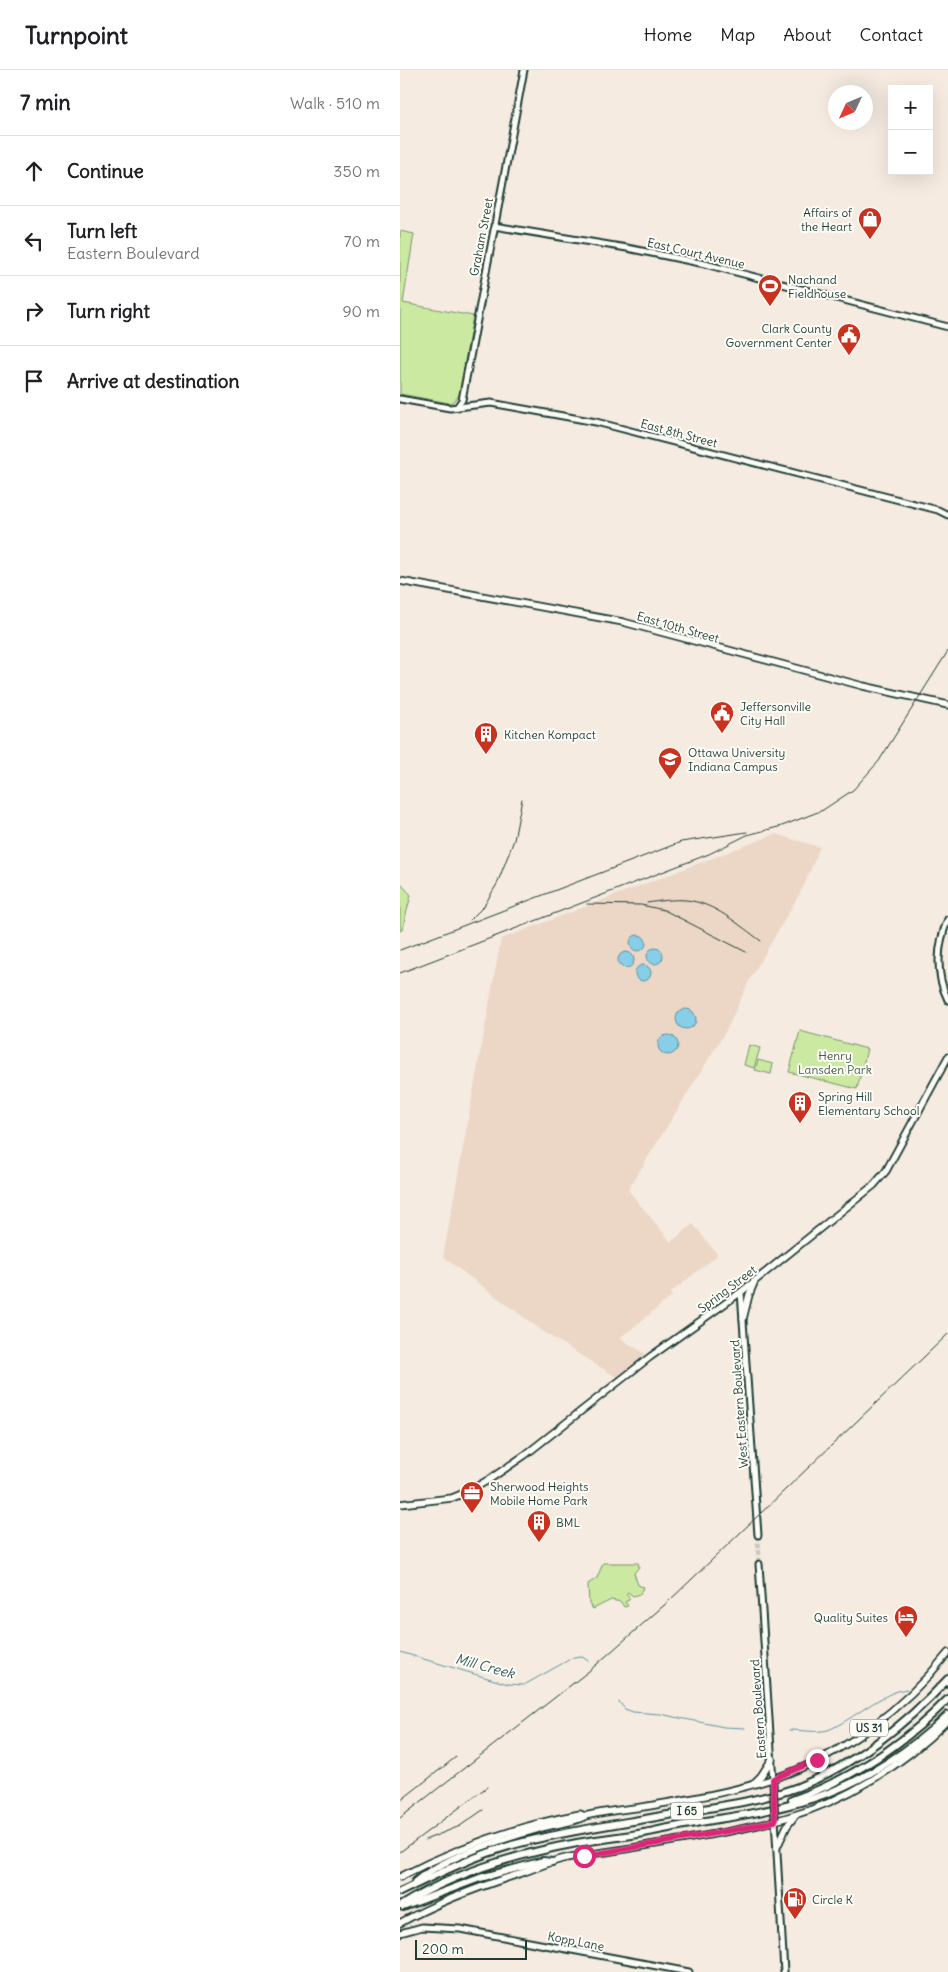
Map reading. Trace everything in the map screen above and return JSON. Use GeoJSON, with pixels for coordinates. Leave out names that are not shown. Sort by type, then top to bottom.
{"type":"FeatureCollection","features":[{"type":"Feature","properties":{"kind":"highway","name":"I 65"},"geometry":{"type":"LineString","coordinates":[[400,1892],[462,1864],[514,1845],[566,1833],[739,1803],[798,1787],[845,1764],[898,1728],[948,1679]]}},
{"type":"Feature","properties":{"kind":"highway","name":"I 65"},"geometry":{"type":"LineString","coordinates":[[400,1908],[418,1895],[484,1867],[525,1855],[576,1843],[751,1814],[813,1792],[873,1762],[920,1726],[948,1699]]}},
{"type":"Feature","properties":{"kind":"highway"},"geometry":{"type":"LineString","coordinates":[[751,1814],[816,1798],[849,1783],[897,1756],[948,1715]]}},
{"type":"Feature","properties":{"kind":"highway"},"geometry":{"type":"LineString","coordinates":[[409,1888],[423,1875],[459,1857],[504,1840],[585,1816]]}},
{"type":"Feature","properties":{"kind":"highway"},"geometry":{"type":"LineString","coordinates":[[400,1908],[480,1878],[543,1862],[552,1862]]}},
{"type":"Feature","properties":{"kind":"main road","name":"Graham Street"},"geometry":{"type":"LineString","coordinates":[[457,407],[462,400],[524,70]]}},
{"type":"Feature","properties":{"kind":"main road","name":"East Court Avenue"},"geometry":{"type":"LineString","coordinates":[[494,226],[627,248],[705,264],[948,327]]}},
{"type":"Feature","properties":{"kind":"main road","name":"East 8th Street"},"geometry":{"type":"LineString","coordinates":[[400,399],[450,408],[491,403],[596,422],[938,510],[948,515]]}},
{"type":"Feature","properties":{"kind":"main road","name":"East 10th Street"},"geometry":{"type":"LineString","coordinates":[[400,581],[623,622],[863,686],[948,705]]}},
{"type":"Feature","properties":{"kind":"main road"},"geometry":{"type":"LineString","coordinates":[[948,919],[942,937],[939,960],[942,985],[948,1000]]}},
{"type":"Feature","properties":{"kind":"main road","name":"Spring Street"},"geometry":{"type":"LineString","coordinates":[[400,1504],[442,1499],[468,1492],[490,1479],[525,1455],[650,1357],[756,1280],[881,1178],[948,1057]]}},
{"type":"Feature","properties":{"kind":"main road"},"geometry":{"type":"LineString","coordinates":[[743,1319],[749,1295],[756,1280]]}},
{"type":"Feature","properties":{"kind":"main road","name":"West Eastern Boulevard"},"geometry":{"type":"LineString","coordinates":[[741,1292],[758,1536]]}},
{"type":"Feature","properties":{"kind":"main road","name":"Eastern Boulevard"},"geometry":{"type":"LineString","coordinates":[[759,1564],[783,1970]]}},
{"type":"Feature","properties":{"kind":"main road","name":"US 31"},"geometry":{"type":"LineString","coordinates":[[400,1876],[434,1859],[482,1840],[556,1819],[580,1814],[585,1816],[660,1804],[773,1781],[817,1760],[885,1717],[932,1673],[948,1653]]}},
{"type":"Feature","properties":{"kind":"main road"},"geometry":{"type":"LineString","coordinates":[[400,1923],[424,1909],[469,1891],[562,1859],[745,1828],[798,1814],[843,1795],[873,1779],[918,1748],[948,1720]]}},
{"type":"Feature","properties":{"kind":"main road"},"geometry":{"type":"LineString","coordinates":[[751,1785],[761,1776],[772,1759]]}},
{"type":"Feature","properties":{"kind":"main road"},"geometry":{"type":"LineString","coordinates":[[777,1847],[788,1823],[798,1814]]}},
{"type":"Feature","properties":{"kind":"main road","name":"Kopp Lane"},"geometry":{"type":"LineString","coordinates":[[400,1933],[422,1927],[460,1929],[689,1972]]}},
{"type":"Feature","properties":{"kind":"shaded area"},"geometry":{"type":"Polygon","coordinates":[[[775,834],[820,847],[803,888],[749,981],[727,1029],[628,1190],[671,1242],[693,1224],[718,1255],[670,1293],[672,1296],[620,1338],[650,1357],[621,1380],[545,1333],[443,1257],[501,939],[775,834]]]}},
{"type":"Feature","properties":{"kind":"green space"},"geometry":{"type":"Polygon","coordinates":[[[400,231],[414,234],[403,303],[473,316],[459,395],[453,402],[449,403],[400,394],[400,231]]]}},
{"type":"Feature","properties":{"kind":"green space"},"geometry":{"type":"Polygon","coordinates":[[[400,883],[411,895],[402,930],[400,931],[400,883]]]}},
{"type":"Feature","properties":{"kind":"green space","name":"Henry Lansden Park"},"geometry":{"type":"Polygon","coordinates":[[[800,1031],[867,1049],[857,1089],[789,1072],[800,1031]]]}},
{"type":"Feature","properties":{"kind":"green space"},"geometry":{"type":"Polygon","coordinates":[[[749,1045],[760,1048],[754,1068],[744,1065],[749,1045]]]}},
{"type":"Feature","properties":{"kind":"green space"},"geometry":{"type":"Polygon","coordinates":[[[758,1060],[773,1064],[771,1074],[755,1070],[758,1060]]]}},
{"type":"Feature","properties":{"kind":"green space"},"geometry":{"type":"Polygon","coordinates":[[[603,1563],[638,1563],[639,1567],[634,1573],[638,1585],[643,1587],[640,1594],[633,1596],[628,1592],[626,1594],[630,1599],[625,1602],[628,1606],[624,1607],[621,1602],[611,1600],[593,1609],[589,1604],[588,1584],[597,1578],[603,1563]]]}},
{"type":"Feature","properties":{"kind":"water"},"geometry":{"type":"Polygon","coordinates":[[[638,935],[644,937],[646,943],[644,949],[638,951],[632,949],[630,943],[632,937],[638,935]]]}},
{"type":"Feature","properties":{"kind":"water"},"geometry":{"type":"Polygon","coordinates":[[[655,948],[661,950],[663,956],[661,962],[655,964],[649,962],[647,956],[649,950],[655,948]]]}},
{"type":"Feature","properties":{"kind":"water"},"geometry":{"type":"Polygon","coordinates":[[[626,952],[632,954],[634,960],[632,966],[626,968],[620,966],[618,960],[620,954],[626,952]]]}},
{"type":"Feature","properties":{"kind":"water"},"geometry":{"type":"Polygon","coordinates":[[[643,965],[649,967],[651,973],[649,979],[643,981],[637,979],[635,973],[637,967],[643,965]]]}},
{"type":"Feature","properties":{"kind":"water"},"geometry":{"type":"Polygon","coordinates":[[[686,1009],[693,1012],[696,1019],[693,1026],[686,1029],[679,1026],[676,1019],[679,1012],[686,1009]]]}},
{"type":"Feature","properties":{"kind":"water"},"geometry":{"type":"Polygon","coordinates":[[[668,1035],[675,1038],[678,1045],[675,1052],[668,1055],[661,1052],[658,1045],[661,1038],[668,1035]]]}},
{"type":"Feature","properties":{"kind":"waterway","name":"Mill Creek"},"geometry":{"type":"LineString","coordinates":[[400,1652],[508,1684],[524,1685],[574,1657],[581,1656],[588,1661]]}},
{"type":"Feature","properties":{"kind":"waterway","name":"Mill Creek"},"geometry":{"type":"LineString","coordinates":[[789,1730],[828,1730],[887,1695],[907,1689]]}},
{"type":"Feature","properties":{"kind":"waterway","name":"Mill Creek"},"geometry":{"type":"LineString","coordinates":[[619,1702],[625,1709],[633,1712],[660,1714],[724,1727],[745,1728]]}},
{"type":"Feature","properties":{"kind":"tunnel"},"geometry":{"type":"LineString","coordinates":[[758,1535],[759,1564]]}},
{"type":"Feature","properties":{"kind":"railway"},"geometry":{"type":"LineString","coordinates":[[400,973],[709,854],[747,835],[782,826],[823,810],[853,790],[879,761],[948,651]]}},
{"type":"Feature","properties":{"kind":"railway"},"geometry":{"type":"LineString","coordinates":[[470,920],[484,906],[497,884],[514,840],[522,799]]}},
{"type":"Feature","properties":{"kind":"railway"},"geometry":{"type":"LineString","coordinates":[[400,950],[681,842],[747,832]]}},
{"type":"Feature","properties":{"kind":"railway"},"geometry":{"type":"LineString","coordinates":[[647,903],[686,900],[707,905],[761,941]]}},
{"type":"Feature","properties":{"kind":"railway"},"geometry":{"type":"LineString","coordinates":[[587,904],[641,905],[664,910],[746,952]]}},
{"type":"Feature","properties":{"kind":"railway"},"geometry":{"type":"LineString","coordinates":[[400,1818],[589,1671],[669,1601],[948,1334]]}},
{"type":"Feature","properties":{"kind":"railway"},"geometry":{"type":"LineString","coordinates":[[400,1801],[456,1757]]}},
{"type":"Feature","properties":{"kind":"railway"},"geometry":{"type":"LineString","coordinates":[[400,1852],[487,1787]]}},
{"type":"Feature","properties":{"kind":"railway"},"geometry":{"type":"LineString","coordinates":[[425,1840],[460,1826],[483,1810]]}},
{"type":"Feature","properties":{"kind":"place","name":"Affairs of the Heart"},"geometry":{"type":"Point","coordinates":[870,240]}},
{"type":"Feature","properties":{"kind":"place","name":"Nachand Fieldhouse"},"geometry":{"type":"Point","coordinates":[770,307]}},
{"type":"Feature","properties":{"kind":"place","name":"Clark County Government Center"},"geometry":{"type":"Point","coordinates":[849,356]}},
{"type":"Feature","properties":{"kind":"place","name":"Jeffersonville City Hall"},"geometry":{"type":"Point","coordinates":[722,734]}},
{"type":"Feature","properties":{"kind":"place","name":"Kitchen Kompact"},"geometry":{"type":"Point","coordinates":[486,755]}},
{"type":"Feature","properties":{"kind":"place","name":"Ottawa University Indiana Campus"},"geometry":{"type":"Point","coordinates":[670,780]}},
{"type":"Feature","properties":{"kind":"place","name":"Spring Hill Elementary School"},"geometry":{"type":"Point","coordinates":[800,1124]}},
{"type":"Feature","properties":{"kind":"place","name":"Sherwood Heights Mobile Home Park"},"geometry":{"type":"Point","coordinates":[472,1514]}},
{"type":"Feature","properties":{"kind":"place","name":"BML"},"geometry":{"type":"Point","coordinates":[539,1543]}},
{"type":"Feature","properties":{"kind":"place","name":"Quality Suites"},"geometry":{"type":"Point","coordinates":[906,1638]}},
{"type":"Feature","properties":{"kind":"place","name":"Circle K"},"geometry":{"type":"Point","coordinates":[795,1920]}},
{"type":"Feature","properties":{"kind":"route"},"geometry":{"type":"LineString","coordinates":[[584,1856],[775,1821],[773,1779],[817,1760]]}}]}
